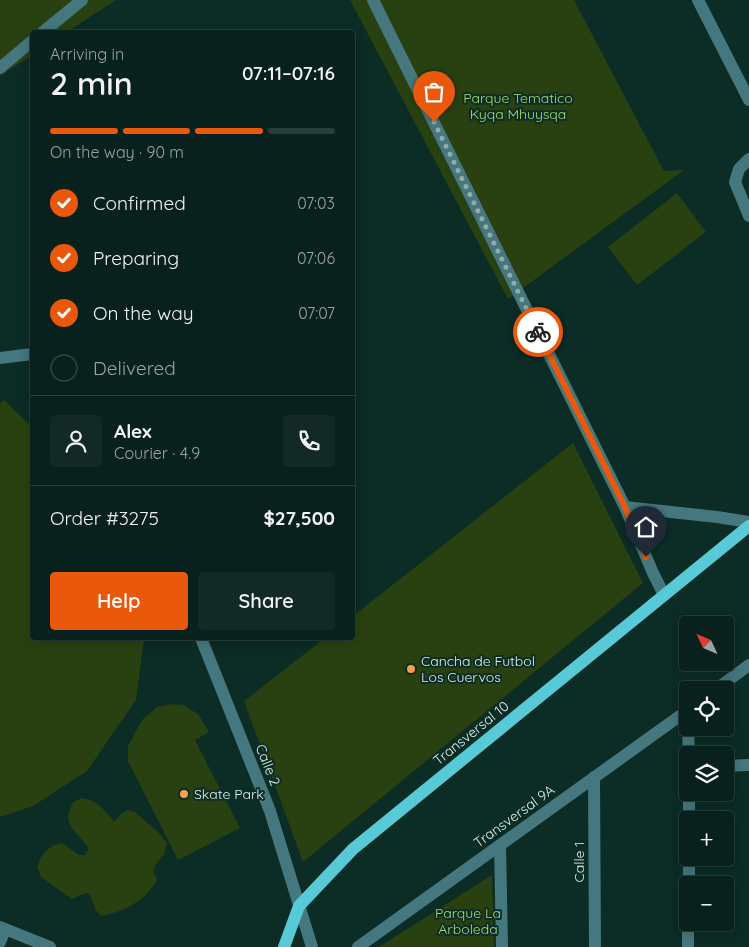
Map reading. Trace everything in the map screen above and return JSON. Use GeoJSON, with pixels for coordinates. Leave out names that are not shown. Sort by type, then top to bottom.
{"type":"FeatureCollection","features":[{"type":"Feature","properties":{"kind":"main road","name":"Transversal 10"},"geometry":{"type":"LineString","coordinates":[[284,947],[299,906],[354,849],[749,526]]}},
{"type":"Feature","properties":{"kind":"street"},"geometry":{"type":"LineString","coordinates":[[45,30],[82,0]]}},
{"type":"Feature","properties":{"kind":"street"},"geometry":{"type":"LineString","coordinates":[[373,0],[625,507],[664,595]]}},
{"type":"Feature","properties":{"kind":"street"},"geometry":{"type":"LineString","coordinates":[[698,0],[749,100]]}},
{"type":"Feature","properties":{"kind":"street"},"geometry":{"type":"LineString","coordinates":[[0,68],[30,43]]}},
{"type":"Feature","properties":{"kind":"street"},"geometry":{"type":"LineString","coordinates":[[749,159],[739,169],[735,182],[749,216]]}},
{"type":"Feature","properties":{"kind":"street"},"geometry":{"type":"LineString","coordinates":[[0,358],[30,354]]}},
{"type":"Feature","properties":{"kind":"street"},"geometry":{"type":"LineString","coordinates":[[625,507],[749,522]]}},
{"type":"Feature","properties":{"kind":"street","name":"Calle 2"},"geometry":{"type":"LineString","coordinates":[[202,640],[270,811],[312,947]]}},
{"type":"Feature","properties":{"kind":"street"},"geometry":{"type":"LineString","coordinates":[[727,681],[749,665]]}},
{"type":"Feature","properties":{"kind":"street","name":"Transversal 9A"},"geometry":{"type":"LineString","coordinates":[[358,947],[679,716]]}},
{"type":"Feature","properties":{"kind":"street"},"geometry":{"type":"LineString","coordinates":[[734,766],[749,766]]}},
{"type":"Feature","properties":{"kind":"street","name":"Calle 1"},"geometry":{"type":"LineString","coordinates":[[594,777],[595,947]]}},
{"type":"Feature","properties":{"kind":"street"},"geometry":{"type":"LineString","coordinates":[[500,845],[502,947]]}},
{"type":"Feature","properties":{"kind":"street"},"geometry":{"type":"LineString","coordinates":[[0,942],[3,928],[50,947]]}},
{"type":"Feature","properties":{"kind":"street"},"geometry":{"type":"LineString","coordinates":[[688,931],[688,947]]}},
{"type":"Feature","properties":{"kind":"green space"},"geometry":{"type":"Polygon","coordinates":[[[0,0],[116,0],[70,30],[30,30],[30,56],[0,76],[0,0]]]}},
{"type":"Feature","properties":{"kind":"green space","name":"Parque Tematico Kyqa Mhuysqa"},"geometry":{"type":"Polygon","coordinates":[[[350,0],[574,0],[664,171],[684,170],[508,299],[350,0]]]}},
{"type":"Feature","properties":{"kind":"green space"},"geometry":{"type":"Polygon","coordinates":[[[677,193],[706,232],[637,285],[608,247],[677,193]]]}},
{"type":"Feature","properties":{"kind":"green space"},"geometry":{"type":"Polygon","coordinates":[[[4,400],[30,425],[30,640],[144,640],[136,700],[87,771],[33,806],[0,817],[0,403],[4,400]]]}},
{"type":"Feature","properties":{"kind":"green space","name":"Cancha de Futbol Los Cuervos"},"geometry":{"type":"Polygon","coordinates":[[[573,443],[643,583],[303,862],[244,701],[322,640],[355,640],[355,614],[573,443]]]}},
{"type":"Feature","properties":{"kind":"green space","name":"Skate Park"},"geometry":{"type":"Polygon","coordinates":[[[172,704],[184,705],[199,715],[209,732],[195,740],[240,828],[178,860],[128,761],[128,746],[142,720],[157,707],[172,704]]]}},
{"type":"Feature","properties":{"kind":"green space"},"geometry":{"type":"Polygon","coordinates":[[[82,798],[97,804],[114,822],[121,814],[128,810],[135,812],[158,832],[167,843],[164,854],[153,871],[157,880],[147,894],[140,900],[117,912],[101,916],[96,910],[89,893],[72,899],[41,877],[37,867],[46,851],[57,844],[62,843],[79,855],[85,855],[89,849],[72,827],[68,817],[73,802],[82,798]]]}},
{"type":"Feature","properties":{"kind":"green space","name":"Parque La Arboleda"},"geometry":{"type":"Polygon","coordinates":[[[492,875],[494,947],[379,947],[492,875]]]}},
{"type":"Feature","properties":{"kind":"way so far"},"geometry":{"type":"LineString","coordinates":[[434,122],[538,332]]}},
{"type":"Feature","properties":{"kind":"place","name":"Cancha de Futbol Los Cuervos"},"geometry":{"type":"Point","coordinates":[411,669]}},
{"type":"Feature","properties":{"kind":"place","name":"Skate Park"},"geometry":{"type":"Point","coordinates":[184,794]}},
{"type":"Feature","properties":{"kind":"route"},"geometry":{"type":"LineString","coordinates":[[538,332],[625,507],[646,557]]}}]}
